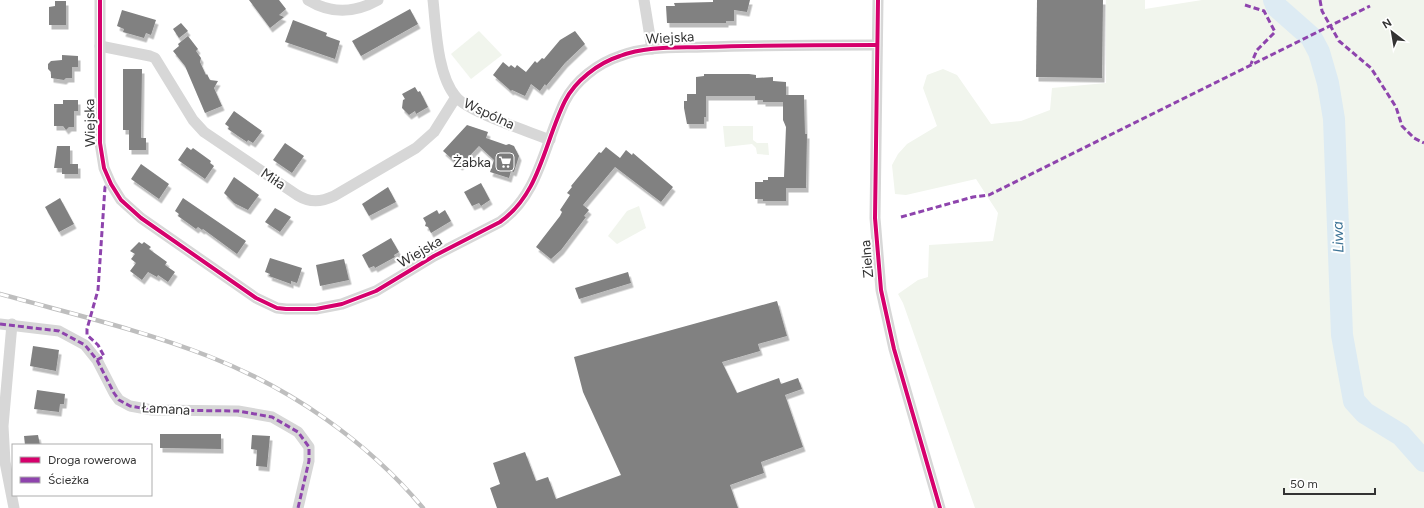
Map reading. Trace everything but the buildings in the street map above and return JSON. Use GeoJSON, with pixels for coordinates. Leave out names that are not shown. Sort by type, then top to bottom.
{"type":"FeatureCollection","features":[{"type":"Feature","properties":{"kind":"street","name":"Wiejska"},"geometry":{"type":"LineString","coordinates":[[100,0],[100,143],[106,174],[116,193],[140,218],[256,298],[286,310],[328,307],[364,296],[434,256],[500,222],[515,210],[525,197],[570,92],[587,74],[618,56],[652,49],[771,44],[877,45]]}},
{"type":"Feature","properties":{"kind":"street"},"geometry":{"type":"LineString","coordinates":[[308,0],[324,8],[343,11],[361,8],[378,0]]}},
{"type":"Feature","properties":{"kind":"street","name":"Wspólna"},"geometry":{"type":"LineString","coordinates":[[433,0],[442,65],[448,83],[456,98],[478,111],[550,140]]}},
{"type":"Feature","properties":{"kind":"street"},"geometry":{"type":"LineString","coordinates":[[644,0],[652,49]]}},
{"type":"Feature","properties":{"kind":"street","name":"Zielna"},"geometry":{"type":"LineString","coordinates":[[878,0],[875,218],[881,290],[894,348],[940,508]]}},
{"type":"Feature","properties":{"kind":"street","name":"Miła"},"geometry":{"type":"LineString","coordinates":[[100,46],[155,58],[193,120],[204,132],[298,195],[309,200],[322,201],[334,196],[416,148],[434,132],[456,98]]}},
{"type":"Feature","properties":{"kind":"street","name":"Łamana"},"geometry":{"type":"LineString","coordinates":[[0,324],[12,324],[64,332],[85,344],[97,360],[114,393],[124,404],[152,410],[238,411],[272,417],[298,432],[309,447],[309,461],[298,508]]}},
{"type":"Feature","properties":{"kind":"street"},"geometry":{"type":"LineString","coordinates":[[12,324],[2,426],[5,462],[14,508]]}},
{"type":"Feature","properties":{"kind":"shaded area"},"geometry":{"type":"Polygon","coordinates":[[[1106,0],[1145,0],[1145,9],[1202,0],[1424,0],[1424,508],[975,508],[903,303],[898,294],[918,280],[928,277],[929,245],[993,241],[998,213],[976,179],[906,195],[895,194],[892,165],[898,154],[907,144],[937,126],[923,88],[927,75],[943,69],[957,75],[991,124],[1021,121],[1050,110],[1052,88],[1106,83],[1106,0]]]}},
{"type":"Feature","properties":{"kind":"shaded area"},"geometry":{"type":"Polygon","coordinates":[[[479,31],[502,55],[471,79],[451,54],[479,31]]]}},
{"type":"Feature","properties":{"kind":"shaded area"},"geometry":{"type":"Polygon","coordinates":[[[723,126],[753,126],[753,140],[757,143],[768,143],[769,155],[757,154],[756,148],[752,144],[725,147],[723,126]]]}},
{"type":"Feature","properties":{"kind":"shaded area"},"geometry":{"type":"Polygon","coordinates":[[[639,206],[646,228],[617,244],[608,236],[627,211],[639,206]]]}},
{"type":"Feature","properties":{"kind":"waterway","name":"Liwa"},"geometry":{"type":"LineString","coordinates":[[1274,0],[1277,7],[1311,37],[1319,52],[1328,83],[1334,119],[1342,335],[1354,401],[1365,413],[1401,435],[1424,461]]}},
{"type":"Feature","properties":{"kind":"railway"},"geometry":{"type":"LineString","coordinates":[[0,294],[105,322],[157,338],[208,356],[268,384],[297,400],[352,438],[401,483],[423,508]]}},
{"type":"Feature","properties":{"kind":"marked path"},"geometry":{"type":"LineString","coordinates":[[1320,0],[1322,11],[1339,41],[1371,68],[1396,107],[1402,126],[1414,138],[1424,143]]}},
{"type":"Feature","properties":{"kind":"marked path"},"geometry":{"type":"LineString","coordinates":[[1245,5],[1264,11],[1275,32],[1257,50],[1251,64]]}},
{"type":"Feature","properties":{"kind":"marked path"},"geometry":{"type":"LineString","coordinates":[[901,217],[973,197],[989,195],[1370,6]]}},
{"type":"Feature","properties":{"kind":"marked path"},"geometry":{"type":"LineString","coordinates":[[97,360],[104,356],[98,345],[87,335],[87,329],[98,290],[105,187],[111,184]]}},
{"type":"Feature","properties":{"kind":"marked path"},"geometry":{"type":"LineString","coordinates":[[0,324],[59,331],[85,345],[97,360],[119,400],[130,406],[152,410],[238,411],[272,417],[298,432],[309,447],[309,461],[298,508]]}},
{"type":"Feature","properties":{"kind":"cycle path"},"geometry":{"type":"LineString","coordinates":[[100,0],[100,143],[104,168],[111,184],[121,200],[141,218],[256,298],[277,308],[286,309],[316,309],[342,304],[376,291],[434,256],[500,222],[524,197],[533,182],[558,117],[569,94],[588,74],[612,59],[630,53],[661,48],[769,45],[877,45]]}},
{"type":"Feature","properties":{"kind":"cycle path"},"geometry":{"type":"LineString","coordinates":[[878,0],[875,218],[881,290],[894,349],[940,508]]}},
{"type":"Feature","properties":{"kind":"place","name":"Żabka"},"geometry":{"type":"Point","coordinates":[505,162]}}]}
